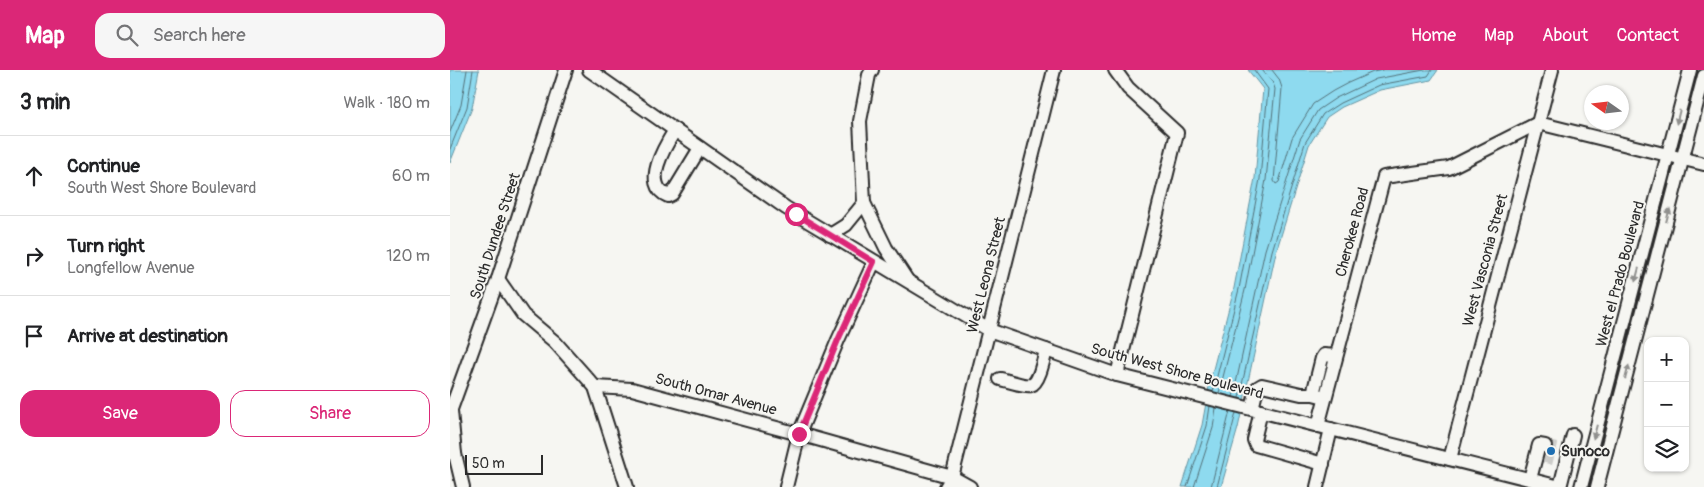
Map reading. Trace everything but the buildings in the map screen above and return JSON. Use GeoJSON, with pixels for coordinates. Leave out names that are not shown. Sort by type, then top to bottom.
{"type":"FeatureCollection","features":[{"type":"Feature","properties":{"kind":"street","name":"South Dundee Street"},"geometry":{"type":"LineString","coordinates":[[450,411],[498,279],[566,70]]}},
{"type":"Feature","properties":{"kind":"street","name":"South West Shore Boulevard"},"geometry":{"type":"LineString","coordinates":[[589,70],[786,208],[989,330],[1117,375],[1560,487]]}},
{"type":"Feature","properties":{"kind":"street","name":"West Leona Street"},"geometry":{"type":"LineString","coordinates":[[949,482],[1054,70]]}},
{"type":"Feature","properties":{"kind":"street"},"geometry":{"type":"LineString","coordinates":[[1115,70],[1128,88],[1178,133],[1117,375]]}},
{"type":"Feature","properties":{"kind":"street","name":"West Vasconia Street"},"geometry":{"type":"LineString","coordinates":[[1450,459],[1552,70]]}},
{"type":"Feature","properties":{"kind":"street","name":"West el Prado Boulevard"},"geometry":{"type":"LineString","coordinates":[[1581,487],[1690,70]]}},
{"type":"Feature","properties":{"kind":"street"},"geometry":{"type":"LineString","coordinates":[[867,72],[860,121],[864,204],[886,248],[908,282]]}},
{"type":"Feature","properties":{"kind":"street","name":"West el Prado Boulevard"},"geometry":{"type":"LineString","coordinates":[[1597,487],[1704,76]]}},
{"type":"Feature","properties":{"kind":"street"},"geometry":{"type":"LineString","coordinates":[[1538,123],[1704,164]]}},
{"type":"Feature","properties":{"kind":"street","name":"Cherokee Road"},"geometry":{"type":"LineString","coordinates":[[1318,426],[1319,396],[1325,372],[1336,356],[1384,178],[1449,168],[1538,123]]}},
{"type":"Feature","properties":{"kind":"street"},"geometry":{"type":"LineString","coordinates":[[675,130],[664,147],[656,166],[657,184],[663,194],[668,196],[672,194],[700,148]]}},
{"type":"Feature","properties":{"kind":"street"},"geometry":{"type":"LineString","coordinates":[[830,235],[846,225],[864,204]]}},
{"type":"Feature","properties":{"kind":"street"},"geometry":{"type":"LineString","coordinates":[[786,487],[799,434],[838,340],[874,262]]}},
{"type":"Feature","properties":{"kind":"street"},"geometry":{"type":"LineString","coordinates":[[498,279],[523,315],[555,342],[594,387],[627,487]]}},
{"type":"Feature","properties":{"kind":"street"},"geometry":{"type":"LineString","coordinates":[[1631,298],[1645,302]]}},
{"type":"Feature","properties":{"kind":"street"},"geometry":{"type":"LineString","coordinates":[[1000,379],[1029,386],[1034,383],[1046,350]]}},
{"type":"Feature","properties":{"kind":"street"},"geometry":{"type":"LineString","coordinates":[[1319,396],[1262,385],[1257,388],[1254,440],[1256,445],[1323,464]]}},
{"type":"Feature","properties":{"kind":"street","name":"South Omar Avenue"},"geometry":{"type":"LineString","coordinates":[[594,387],[632,388],[799,434],[970,487]]}},
{"type":"Feature","properties":{"kind":"street"},"geometry":{"type":"LineString","coordinates":[[450,411],[453,454],[463,487]]}},
{"type":"Feature","properties":{"kind":"street"},"geometry":{"type":"LineString","coordinates":[[1317,487],[1331,429]]}},
{"type":"Feature","properties":{"kind":"street"},"geometry":{"type":"LineString","coordinates":[[1560,487],[1563,456],[1573,435]]}},
{"type":"Feature","properties":{"kind":"street"},"geometry":{"type":"LineString","coordinates":[[1530,479],[1541,452]]}},
{"type":"Feature","properties":{"kind":"street"},"geometry":{"type":"LineString","coordinates":[[1563,456],[1588,458]]}},
{"type":"Feature","properties":{"kind":"water"},"geometry":{"type":"Polygon","coordinates":[[[450,70],[479,70],[472,108],[450,163],[450,70]]]}},
{"type":"Feature","properties":{"kind":"water"},"geometry":{"type":"Polygon","coordinates":[[[1248,70],[1438,70],[1431,80],[1380,90],[1342,107],[1327,117],[1309,145],[1276,252],[1238,428],[1221,487],[1182,487],[1202,425],[1210,381],[1234,288],[1255,178],[1263,89],[1248,70]]]}},
{"type":"Feature","properties":{"kind":"tunnel"},"geometry":{"type":"LineString","coordinates":[[1545,446],[1560,450]]}},
{"type":"Feature","properties":{"kind":"tunnel"},"geometry":{"type":"LineString","coordinates":[[1542,456],[1557,460]]}},
{"type":"Feature","properties":{"kind":"place","name":"Sunoco"},"geometry":{"type":"Point","coordinates":[1551,451]}},
{"type":"Feature","properties":{"kind":"route"},"geometry":{"type":"LineString","coordinates":[[796,214],[874,262],[838,340],[799,434]]}}]}
